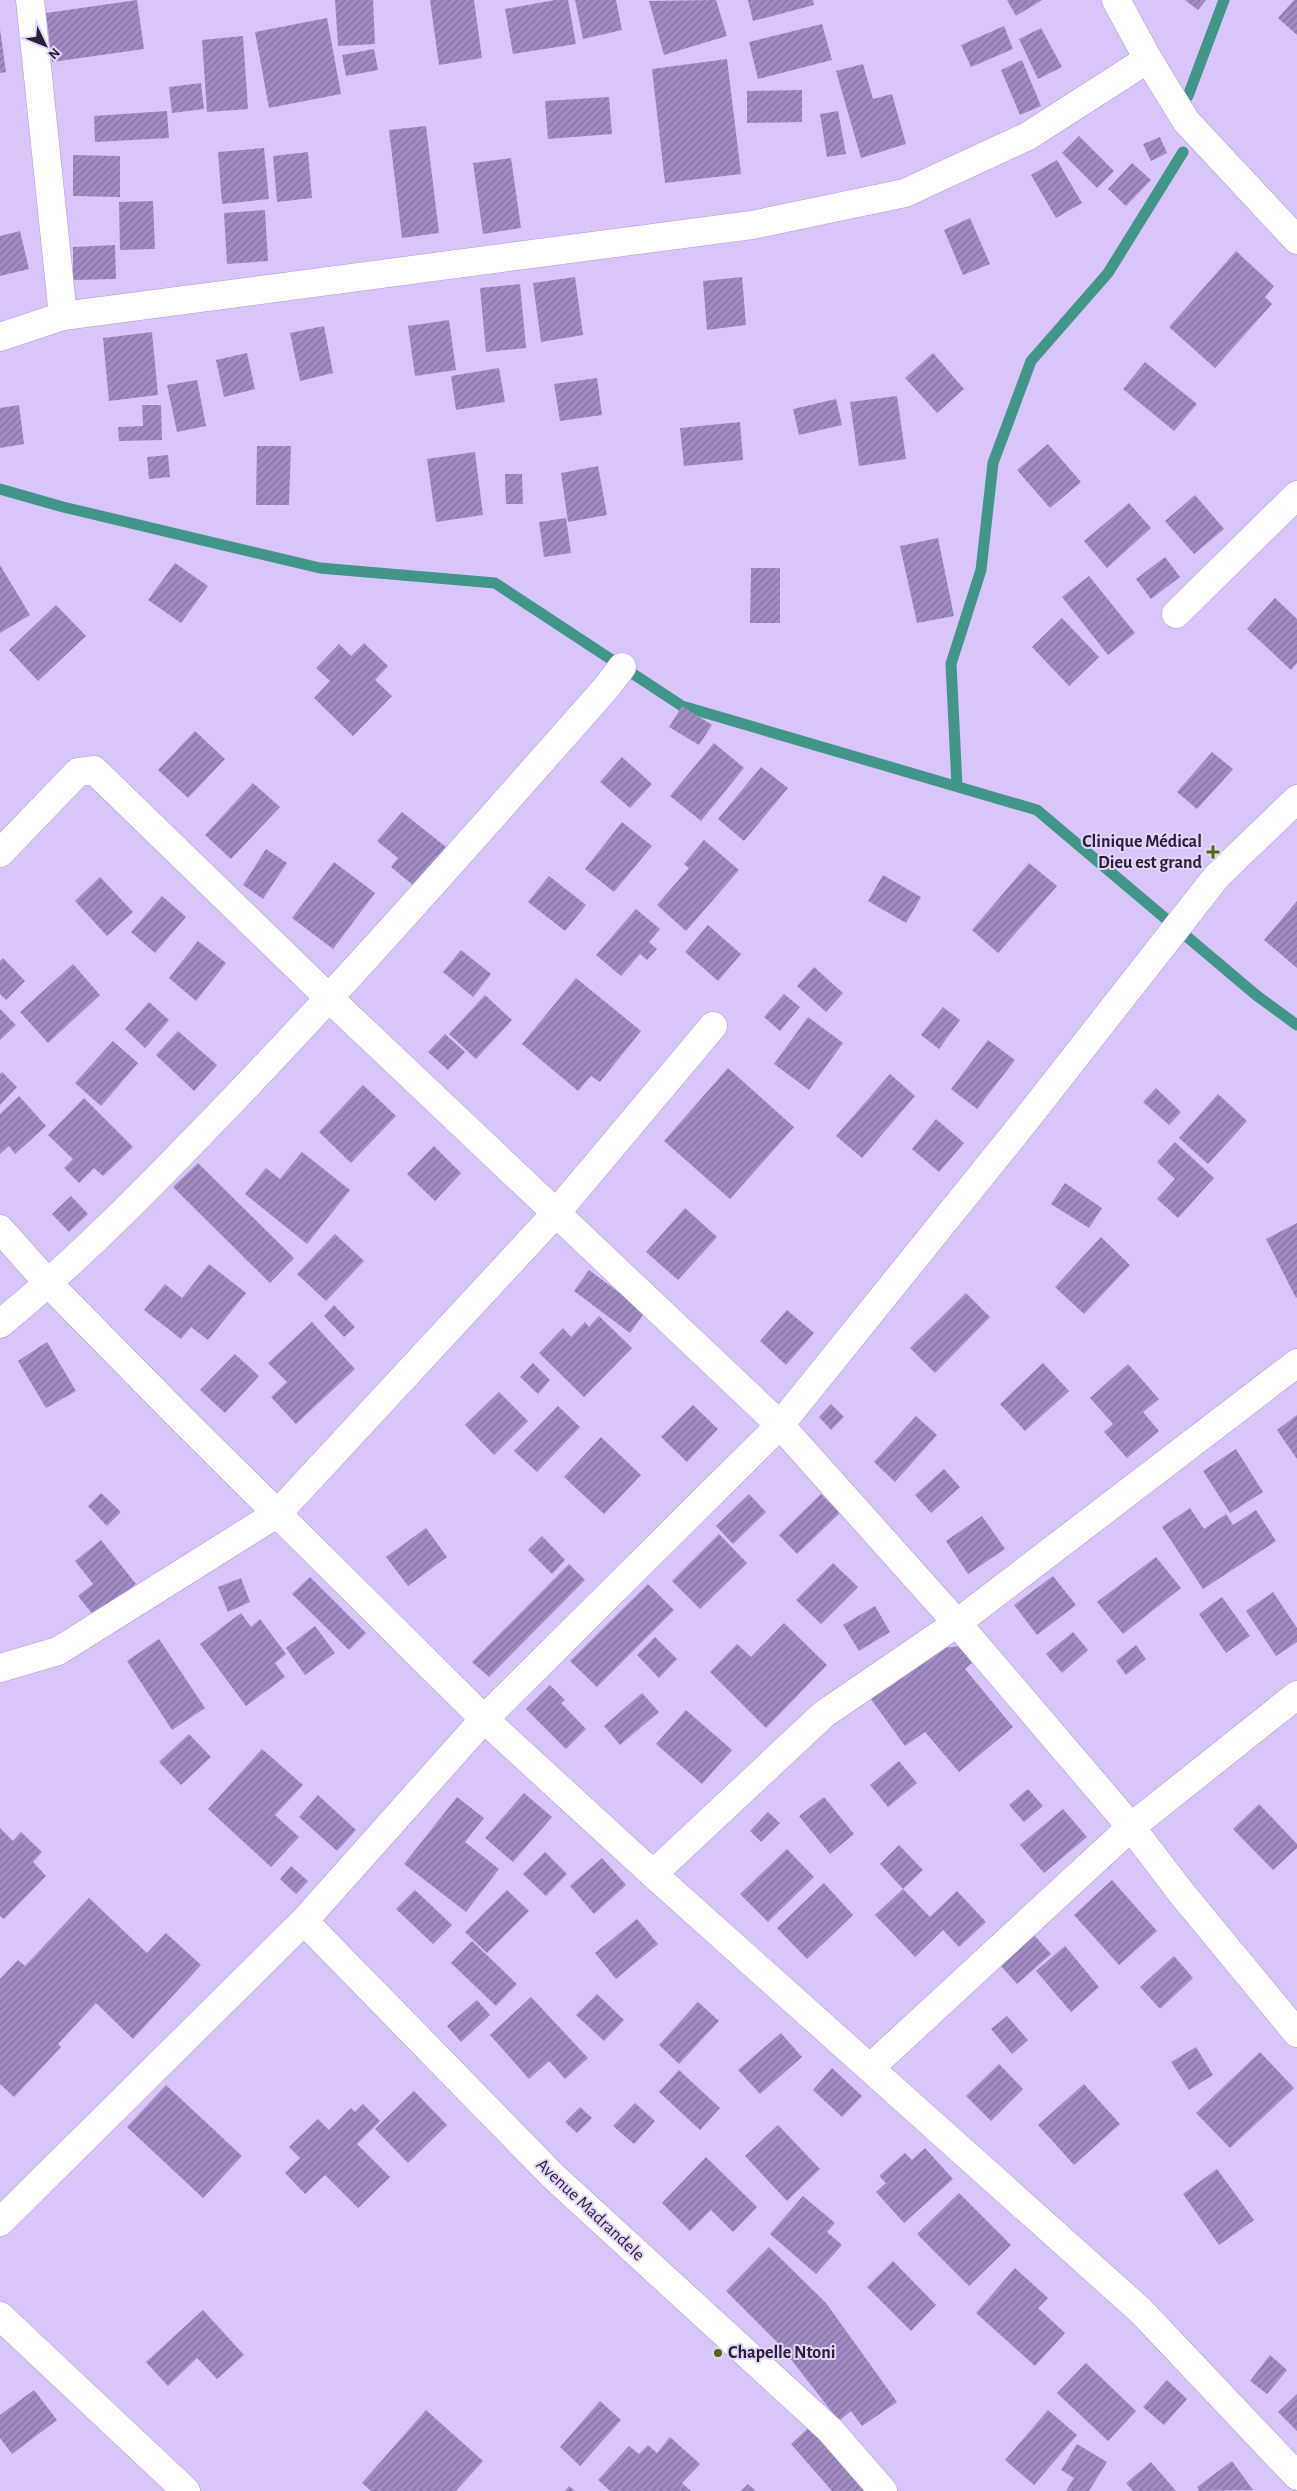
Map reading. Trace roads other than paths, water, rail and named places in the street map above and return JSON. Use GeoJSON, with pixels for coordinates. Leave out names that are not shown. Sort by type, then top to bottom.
{"type":"FeatureCollection","features":[{"type":"Feature","properties":{"kind":"street"},"geometry":{"type":"LineString","coordinates":[[30,0],[63,316]]}},
{"type":"Feature","properties":{"kind":"street"},"geometry":{"type":"LineString","coordinates":[[1116,0],[1148,59],[1186,121],[1297,240]]}},
{"type":"Feature","properties":{"kind":"street"},"geometry":{"type":"LineString","coordinates":[[0,337],[63,316],[752,225],[904,193],[1028,136],[1148,59]]}},
{"type":"Feature","properties":{"kind":"street"},"geometry":{"type":"LineString","coordinates":[[1176,614],[1297,495]]}},
{"type":"Feature","properties":{"kind":"street"},"geometry":{"type":"LineString","coordinates":[[0,1324],[49,1284],[182,1153],[330,999],[606,688],[622,667]]}},
{"type":"Feature","properties":{"kind":"street"},"geometry":{"type":"LineString","coordinates":[[0,853],[78,772],[94,770],[330,999],[780,1426],[957,1623],[1130,1827],[1183,1895],[1297,2033]]}},
{"type":"Feature","properties":{"kind":"street"},"geometry":{"type":"LineString","coordinates":[[0,2222],[304,1921],[484,1719],[780,1426],[1025,1121],[1217,876],[1297,799]]}},
{"type":"Feature","properties":{"kind":"street"},"geometry":{"type":"LineString","coordinates":[[0,1668],[58,1651],[278,1513],[556,1212],[713,1026]]}},
{"type":"Feature","properties":{"kind":"street"},"geometry":{"type":"LineString","coordinates":[[0,1229],[49,1284],[484,1719],[653,1874],[871,2067],[1141,2312],[1297,2476]]}},
{"type":"Feature","properties":{"kind":"street"},"geometry":{"type":"LineString","coordinates":[[653,1874],[824,1714],[957,1623],[1297,1363]]}},
{"type":"Feature","properties":{"kind":"street"},"geometry":{"type":"LineString","coordinates":[[871,2067],[1130,1827],[1297,1695]]}},
{"type":"Feature","properties":{"kind":"street","name":"Avenue Madrandele"},"geometry":{"type":"LineString","coordinates":[[304,1921],[553,2176],[830,2430],[883,2491]]}},
{"type":"Feature","properties":{"kind":"street"},"geometry":{"type":"LineString","coordinates":[[0,2316],[186,2491]]}},
{"type":"Feature","properties":{"kind":"waterway"},"geometry":{"type":"LineString","coordinates":[[1188,96],[1224,0]]}},
{"type":"Feature","properties":{"kind":"waterway"},"geometry":{"type":"LineString","coordinates":[[957,786],[951,664],[981,570],[993,463],[1031,361],[1108,273],[1183,152]]}},
{"type":"Feature","properties":{"kind":"waterway"},"geometry":{"type":"LineString","coordinates":[[0,489],[63,507],[320,568],[495,583],[682,706],[1037,810],[1256,995],[1297,1025]]}},
{"type":"Feature","properties":{"kind":"place","name":"Clinique Médical Dieu est grand"},"geometry":{"type":"Point","coordinates":[1213,852]}},
{"type":"Feature","properties":{"kind":"place","name":"Chapelle Ntoni"},"geometry":{"type":"Point","coordinates":[718,2353]}}]}
